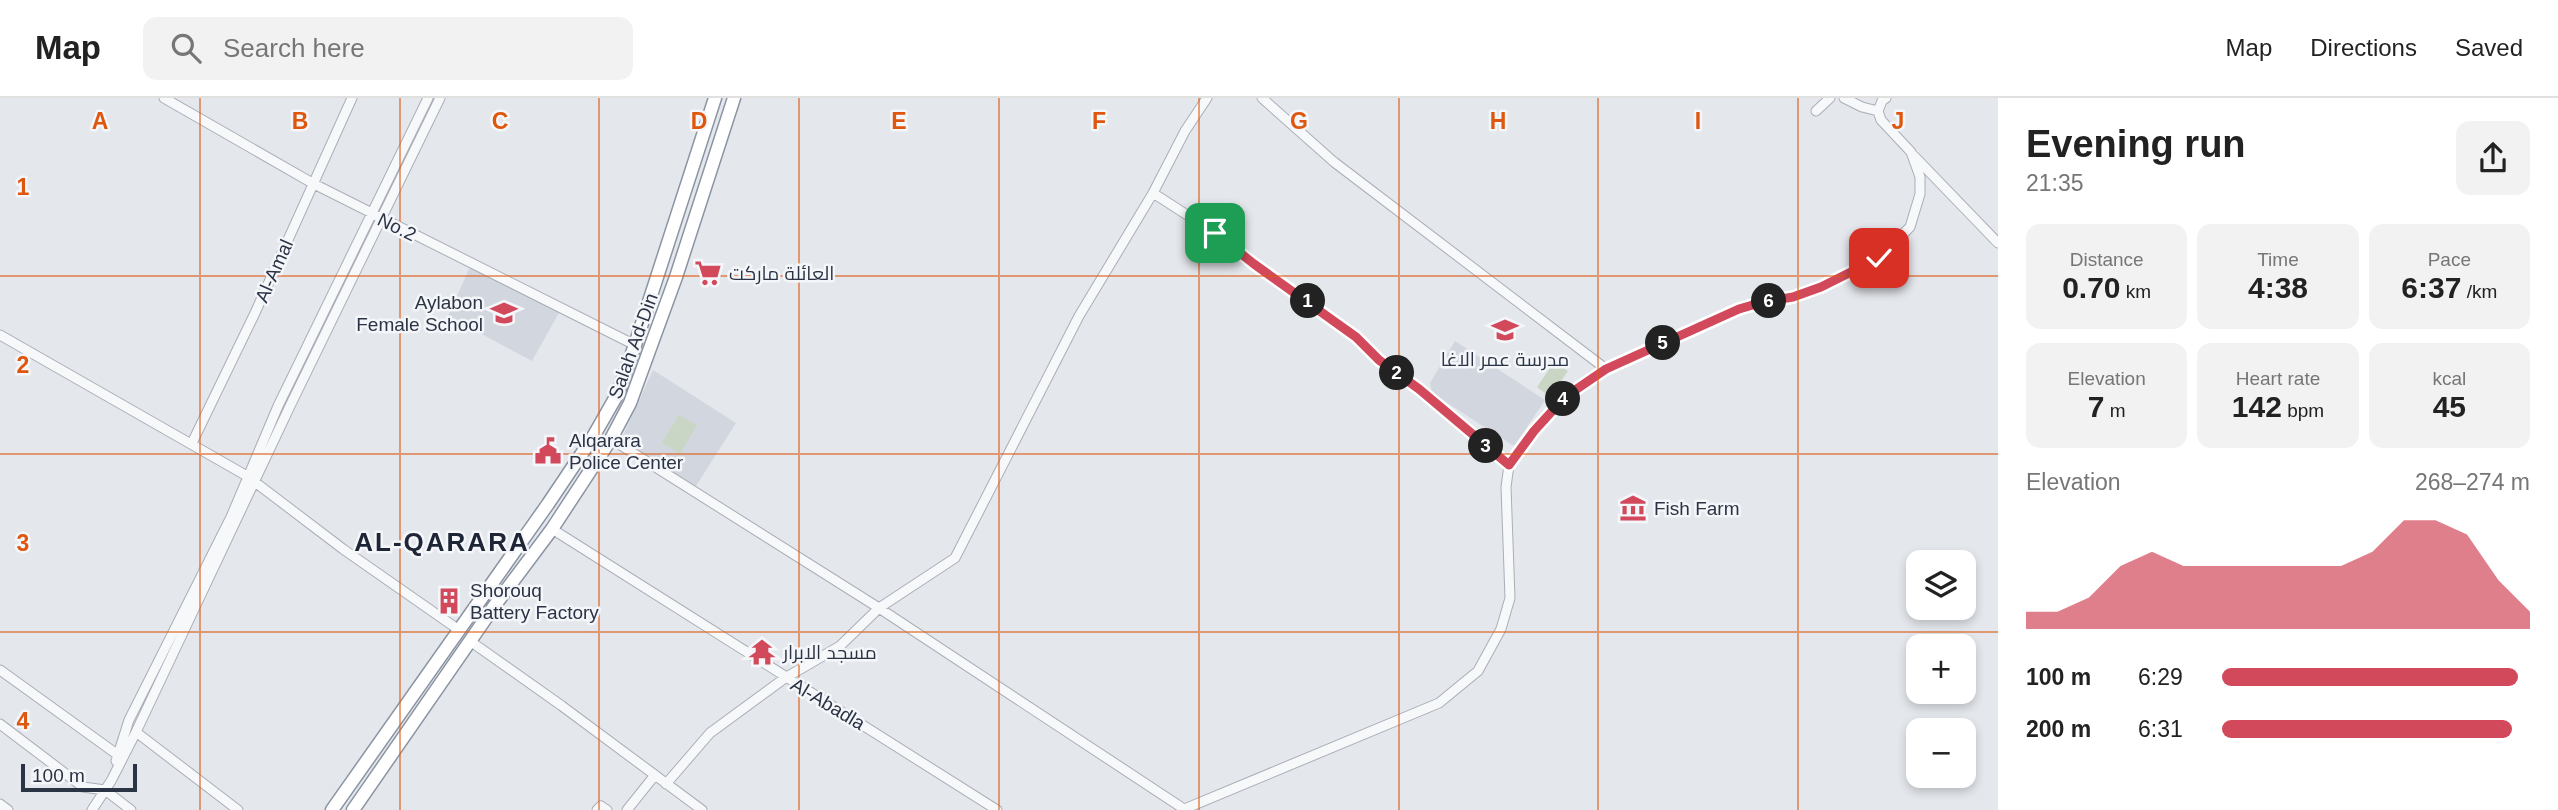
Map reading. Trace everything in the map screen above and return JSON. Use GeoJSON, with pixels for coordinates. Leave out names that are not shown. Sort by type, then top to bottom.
{"type":"FeatureCollection","features":[{"type":"Feature","properties":{"kind":"highway","name":"Salah Ad-Din"},"geometry":{"type":"LineString","coordinates":[[332,810],[521,543],[593,437],[617,395],[715,98]]}},
{"type":"Feature","properties":{"kind":"highway","name":"Salah Ad-Din"},"geometry":{"type":"LineString","coordinates":[[353,810],[552,529],[611,439],[630,402],[676,277],[734,98]]}},
{"type":"Feature","properties":{"kind":"highway"},"geometry":{"type":"LineString","coordinates":[[521,543],[530,543],[534,552]]}},
{"type":"Feature","properties":{"kind":"highway"},"geometry":{"type":"LineString","coordinates":[[500,572],[504,582],[512,583]]}},
{"type":"Feature","properties":{"kind":"street","name":"No.2"},"geometry":{"type":"LineString","coordinates":[[164,98],[179,102],[314,184],[371,214],[635,345]]}},
{"type":"Feature","properties":{"kind":"street","name":"Al-Amal"},"geometry":{"type":"LineString","coordinates":[[192,443],[256,313],[352,98]]}},
{"type":"Feature","properties":{"kind":"street"},"geometry":{"type":"LineString","coordinates":[[92,810],[111,781],[136,732],[251,479],[288,384],[428,98]]}},
{"type":"Feature","properties":{"kind":"street"},"geometry":{"type":"LineString","coordinates":[[111,781],[129,720],[440,98]]}},
{"type":"Feature","properties":{"kind":"street"},"geometry":{"type":"LineString","coordinates":[[666,784],[710,733],[785,678],[840,646],[878,608],[955,558],[1079,316],[1206,98]]}},
{"type":"Feature","properties":{"kind":"street"},"geometry":{"type":"LineString","coordinates":[[1262,98],[1334,162],[1606,369]]}},
{"type":"Feature","properties":{"kind":"street"},"geometry":{"type":"LineString","coordinates":[[1815,111],[1830,98]]}},
{"type":"Feature","properties":{"kind":"street"},"geometry":{"type":"LineString","coordinates":[[1844,98],[1878,111]]}},
{"type":"Feature","properties":{"kind":"street"},"geometry":{"type":"LineString","coordinates":[[1886,98],[1878,111],[1881,120],[1998,243]]}},
{"type":"Feature","properties":{"kind":"street"},"geometry":{"type":"LineString","coordinates":[[611,439],[878,608],[1183,810],[1439,703],[1478,671],[1501,629],[1510,598],[1506,487],[1509,465],[1534,431],[1557,405],[1606,369],[1739,309],[1793,297],[1821,287],[1879,258],[1910,227],[1917,210],[1920,177],[1911,152]]}},
{"type":"Feature","properties":{"kind":"street"},"geometry":{"type":"LineString","coordinates":[[1153,193],[1215,233],[1346,330],[1509,465]]}},
{"type":"Feature","properties":{"kind":"street"},"geometry":{"type":"LineString","coordinates":[[0,335],[251,479],[343,549],[459,631]]}},
{"type":"Feature","properties":{"kind":"street","name":"Al-Abadla"},"geometry":{"type":"LineString","coordinates":[[552,529],[997,810]]}},
{"type":"Feature","properties":{"kind":"street"},"geometry":{"type":"LineString","coordinates":[[470,642],[702,810]]}},
{"type":"Feature","properties":{"kind":"street"},"geometry":{"type":"LineString","coordinates":[[0,670],[118,755]]}},
{"type":"Feature","properties":{"kind":"street"},"geometry":{"type":"LineString","coordinates":[[0,724],[83,787],[104,790],[131,810]]}},
{"type":"Feature","properties":{"kind":"street"},"geometry":{"type":"LineString","coordinates":[[136,732],[238,810]]}},
{"type":"Feature","properties":{"kind":"street"},"geometry":{"type":"LineString","coordinates":[[626,810],[655,775]]}},
{"type":"Feature","properties":{"kind":"street"},"geometry":{"type":"LineString","coordinates":[[0,804],[8,810]]}},
{"type":"Feature","properties":{"kind":"street"},"geometry":{"type":"LineString","coordinates":[[597,810],[601,806],[607,810]]}},
{"type":"Feature","properties":{"kind":"shaded area","name":"Aylabon Female School"},"geometry":{"type":"Polygon","coordinates":[[[470,267],[560,311],[532,361],[448,316],[470,267]]]}},
{"type":"Feature","properties":{"kind":"shaded area"},"geometry":{"type":"Polygon","coordinates":[[[1455,341],[1545,400],[1515,445],[1432,393],[1430,383],[1455,341]]]}},
{"type":"Feature","properties":{"kind":"shaded area"},"geometry":{"type":"Polygon","coordinates":[[[653,370],[736,423],[696,486],[620,442],[653,370]]]}},
{"type":"Feature","properties":{"kind":"green space"},"geometry":{"type":"Polygon","coordinates":[[[1554,362],[1568,371],[1550,397],[1537,387],[1554,362]]]}},
{"type":"Feature","properties":{"kind":"green space"},"geometry":{"type":"Polygon","coordinates":[[[679,415],[697,425],[680,454],[662,443],[679,415]]]}},
{"type":"Feature","properties":{"kind":"place","name":"العائلة ماركت"},"geometry":{"type":"Point","coordinates":[708,273]}},
{"type":"Feature","properties":{"kind":"place","name":"Aylabon Female School"},"geometry":{"type":"Point","coordinates":[504,313]}},
{"type":"Feature","properties":{"kind":"place","name":"مدرسة عمر الاغا"},"geometry":{"type":"Point","coordinates":[1505,330]}},
{"type":"Feature","properties":{"kind":"place","name":"Alqarara Police Center"},"geometry":{"type":"Point","coordinates":[548,451]}},
{"type":"Feature","properties":{"kind":"place","name":"Fish Farm"},"geometry":{"type":"Point","coordinates":[1633,508]}},
{"type":"Feature","properties":{"kind":"place","name":"Shorouq Battery Factory"},"geometry":{"type":"Point","coordinates":[449,601]}},
{"type":"Feature","properties":{"kind":"place","name":"مسجد الابرار"},"geometry":{"type":"Point","coordinates":[762,652]}},
{"type":"Feature","properties":{"kind":"district","name":"AL-QARARA"},"geometry":{"type":"Point","coordinates":[442,542]}},
{"type":"Feature","properties":{"kind":"route"},"geometry":{"type":"LineString","coordinates":[[1215,233],[1356,337],[1379,360],[1419,389],[1509,465],[1534,431],[1565,397],[1606,369],[1739,309],[1793,297],[1821,287],[1879,258]]}}]}
